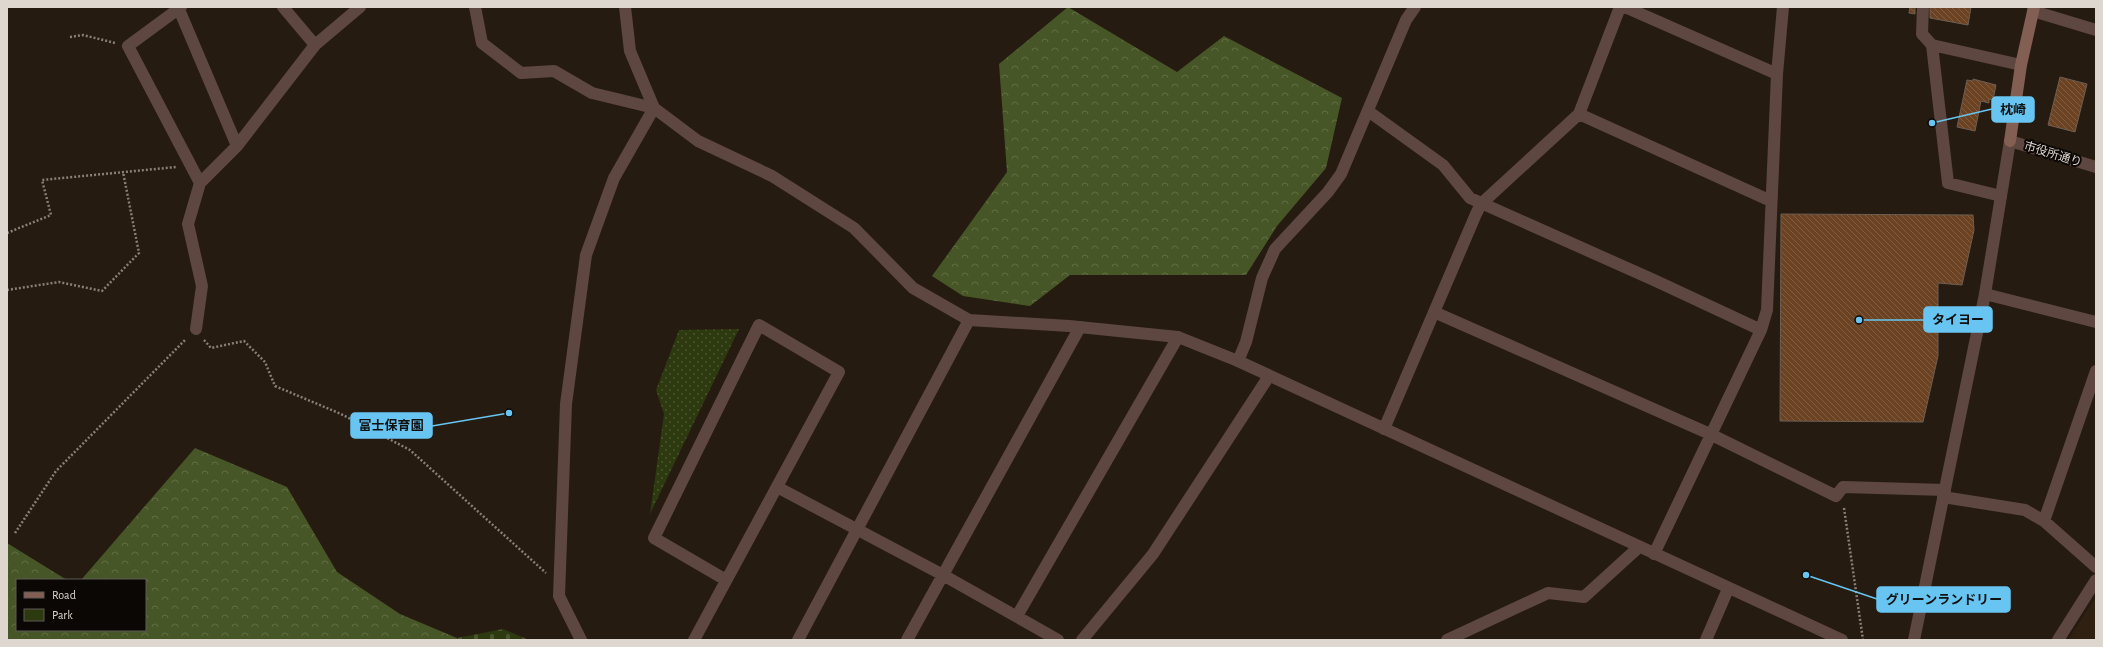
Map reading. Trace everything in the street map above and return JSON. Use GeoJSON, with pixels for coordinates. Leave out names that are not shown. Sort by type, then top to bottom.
{"type":"FeatureCollection","features":[{"type":"Feature","properties":{"kind":"main road"},"geometry":{"type":"LineString","coordinates":[[2010,141],[2021,65],[2034,9]]}},
{"type":"Feature","properties":{"kind":"street"},"geometry":{"type":"LineString","coordinates":[[200,183],[128,46],[179,7],[237,146]]}},
{"type":"Feature","properties":{"kind":"street"},"geometry":{"type":"LineString","coordinates":[[283,7],[315,45]]}},
{"type":"Feature","properties":{"kind":"street"},"geometry":{"type":"LineString","coordinates":[[196,329],[202,286],[188,224],[200,183],[237,146],[315,45],[360,7]]}},
{"type":"Feature","properties":{"kind":"street"},"geometry":{"type":"LineString","coordinates":[[475,7],[482,43],[521,72],[554,71],[592,93],[654,108],[698,141],[772,176],[854,228],[913,288],[969,320],[1080,327],[1178,337],[1238,361],[1728,589],[1842,640]]}},
{"type":"Feature","properties":{"kind":"street"},"geometry":{"type":"LineString","coordinates":[[625,7],[630,51],[654,108]]}},
{"type":"Feature","properties":{"kind":"street"},"geometry":{"type":"LineString","coordinates":[[1238,361],[1246,342],[1262,278],[1275,249],[1328,192],[1341,174],[1406,20],[1415,7]]}},
{"type":"Feature","properties":{"kind":"street"},"geometry":{"type":"LineString","coordinates":[[1384,429],[1481,204],[1579,114],[1620,7]]}},
{"type":"Feature","properties":{"kind":"street"},"geometry":{"type":"LineString","coordinates":[[1625,7],[1777,74]]}},
{"type":"Feature","properties":{"kind":"street"},"geometry":{"type":"LineString","coordinates":[[1654,554],[1761,330],[1767,310],[1777,74],[1783,7]]}},
{"type":"Feature","properties":{"kind":"street"},"geometry":{"type":"LineString","coordinates":[[1923,7],[1922,34],[1932,45],[2021,65]]}},
{"type":"Feature","properties":{"kind":"street"},"geometry":{"type":"LineString","coordinates":[[2034,9],[2096,30]]}},
{"type":"Feature","properties":{"kind":"street"},"geometry":{"type":"LineString","coordinates":[[1932,45],[1948,183],[2001,196]]}},
{"type":"Feature","properties":{"kind":"street"},"geometry":{"type":"LineString","coordinates":[[581,640],[559,596],[559,585],[566,404],[586,255],[614,178],[654,108]]}},
{"type":"Feature","properties":{"kind":"street"},"geometry":{"type":"LineString","coordinates":[[1368,112],[1437,161],[1470,198],[1656,281],[1761,330]]}},
{"type":"Feature","properties":{"kind":"street"},"geometry":{"type":"LineString","coordinates":[[1579,114],[1771,201]]}},
{"type":"Feature","properties":{"kind":"street"},"geometry":{"type":"LineString","coordinates":[[1914,640],[1985,294],[2010,141]]}},
{"type":"Feature","properties":{"kind":"street","name":"市役所通り"},"geometry":{"type":"LineString","coordinates":[[2010,141],[2096,166]]}},
{"type":"Feature","properties":{"kind":"street"},"geometry":{"type":"LineString","coordinates":[[1985,294],[2096,322]]}},
{"type":"Feature","properties":{"kind":"street"},"geometry":{"type":"LineString","coordinates":[[1434,312],[1710,434],[1836,496],[1843,488],[1944,494],[2025,510],[2044,521],[2096,567]]}},
{"type":"Feature","properties":{"kind":"street"},"geometry":{"type":"LineString","coordinates":[[798,640],[969,320]]}},
{"type":"Feature","properties":{"kind":"street"},"geometry":{"type":"LineString","coordinates":[[694,640],[839,372],[759,325],[654,538],[726,580]]}},
{"type":"Feature","properties":{"kind":"street"},"geometry":{"type":"LineString","coordinates":[[907,640],[1080,327]]}},
{"type":"Feature","properties":{"kind":"street"},"geometry":{"type":"LineString","coordinates":[[1018,616],[1178,337]]}},
{"type":"Feature","properties":{"kind":"street"},"geometry":{"type":"LineString","coordinates":[[2044,521],[2096,371]]}},
{"type":"Feature","properties":{"kind":"street"},"geometry":{"type":"LineString","coordinates":[[1082,640],[1153,554],[1269,376]]}},
{"type":"Feature","properties":{"kind":"street"},"geometry":{"type":"LineString","coordinates":[[777,487],[943,575],[1018,616],[1058,640]]}},
{"type":"Feature","properties":{"kind":"street"},"geometry":{"type":"LineString","coordinates":[[1447,640],[1548,593],[1584,597],[1639,547]]}},
{"type":"Feature","properties":{"kind":"street"},"geometry":{"type":"LineString","coordinates":[[2058,640],[2096,580]]}},
{"type":"Feature","properties":{"kind":"street"},"geometry":{"type":"LineString","coordinates":[[1706,640],[1728,589]]}},
{"type":"Feature","properties":{"kind":"path"},"geometry":{"type":"LineString","coordinates":[[70,37],[83,35],[128,46]]}},
{"type":"Feature","properties":{"kind":"path"},"geometry":{"type":"LineString","coordinates":[[7,233],[51,215],[42,180],[191,165]]}},
{"type":"Feature","properties":{"kind":"path"},"geometry":{"type":"LineString","coordinates":[[7,290],[58,282],[102,291],[108,285],[139,253],[123,172]]}},
{"type":"Feature","properties":{"kind":"path"},"geometry":{"type":"LineString","coordinates":[[15,533],[56,471],[196,329],[211,348],[244,341],[265,362],[275,386],[341,414],[410,450],[559,585]]}},
{"type":"Feature","properties":{"kind":"path"},"geometry":{"type":"LineString","coordinates":[[1836,496],[1843,505],[1863,640]]}},
{"type":"Feature","properties":{"kind":"shaded area"},"geometry":{"type":"Polygon","coordinates":[[[2096,597],[2096,640],[2068,640],[2096,597]]]}},
{"type":"Feature","properties":{"kind":"green space"},"geometry":{"type":"Polygon","coordinates":[[[1068,7],[1177,72],[1224,36],[1342,98],[1326,168],[1277,226],[1246,275],[1070,275],[1030,306],[963,296],[932,276],[1007,172],[999,64],[1068,7]]]}},
{"type":"Feature","properties":{"kind":"green space"},"geometry":{"type":"Polygon","coordinates":[[[739,329],[650,514],[664,414],[656,390],[679,330],[739,329]]]}},
{"type":"Feature","properties":{"kind":"green space"},"geometry":{"type":"Polygon","coordinates":[[[195,448],[287,487],[337,572],[400,614],[457,638],[458,640],[7,640],[7,543],[65,579],[16,579],[16,631],[146,631],[146,579],[82,579],[195,448]]]}},
{"type":"Feature","properties":{"kind":"green space"},"geometry":{"type":"Polygon","coordinates":[[[503,629],[529,640],[458,640],[457,638],[503,629]]]}},
{"type":"Feature","properties":{"kind":"building"},"geometry":{"type":"Polygon","coordinates":[[[1910,7],[1915,7],[1915,14],[1909,13],[1910,7]]]}},
{"type":"Feature","properties":{"kind":"building"},"geometry":{"type":"Polygon","coordinates":[[[1930,7],[1971,7],[1968,25],[1930,18],[1930,7]]]}},
{"type":"Feature","properties":{"kind":"building"},"geometry":{"type":"Polygon","coordinates":[[[2060,77],[2087,84],[2075,132],[2048,125],[2060,77]]]}},
{"type":"Feature","properties":{"kind":"building"},"geometry":{"type":"Polygon","coordinates":[[[1973,79],[1996,85],[1993,100],[1989,99],[1989,103],[1981,101],[1975,131],[1957,127],[1967,80],[1973,81],[1973,79]]]}},
{"type":"Feature","properties":{"kind":"building"},"geometry":{"type":"Polygon","coordinates":[[[1781,214],[1973,215],[1974,230],[1962,285],[1938,283],[1938,356],[1923,422],[1780,421],[1781,214]]]}},
{"type":"Feature","properties":{"kind":"place","name":"枕崎"},"geometry":{"type":"Point","coordinates":[1932,123]}},
{"type":"Feature","properties":{"kind":"place","name":"タイヨー"},"geometry":{"type":"Point","coordinates":[1859,320]}},
{"type":"Feature","properties":{"kind":"place","name":"富士保育園"},"geometry":{"type":"Point","coordinates":[509,413]}},
{"type":"Feature","properties":{"kind":"place","name":"グリーンランドリー"},"geometry":{"type":"Point","coordinates":[1806,575]}}]}
